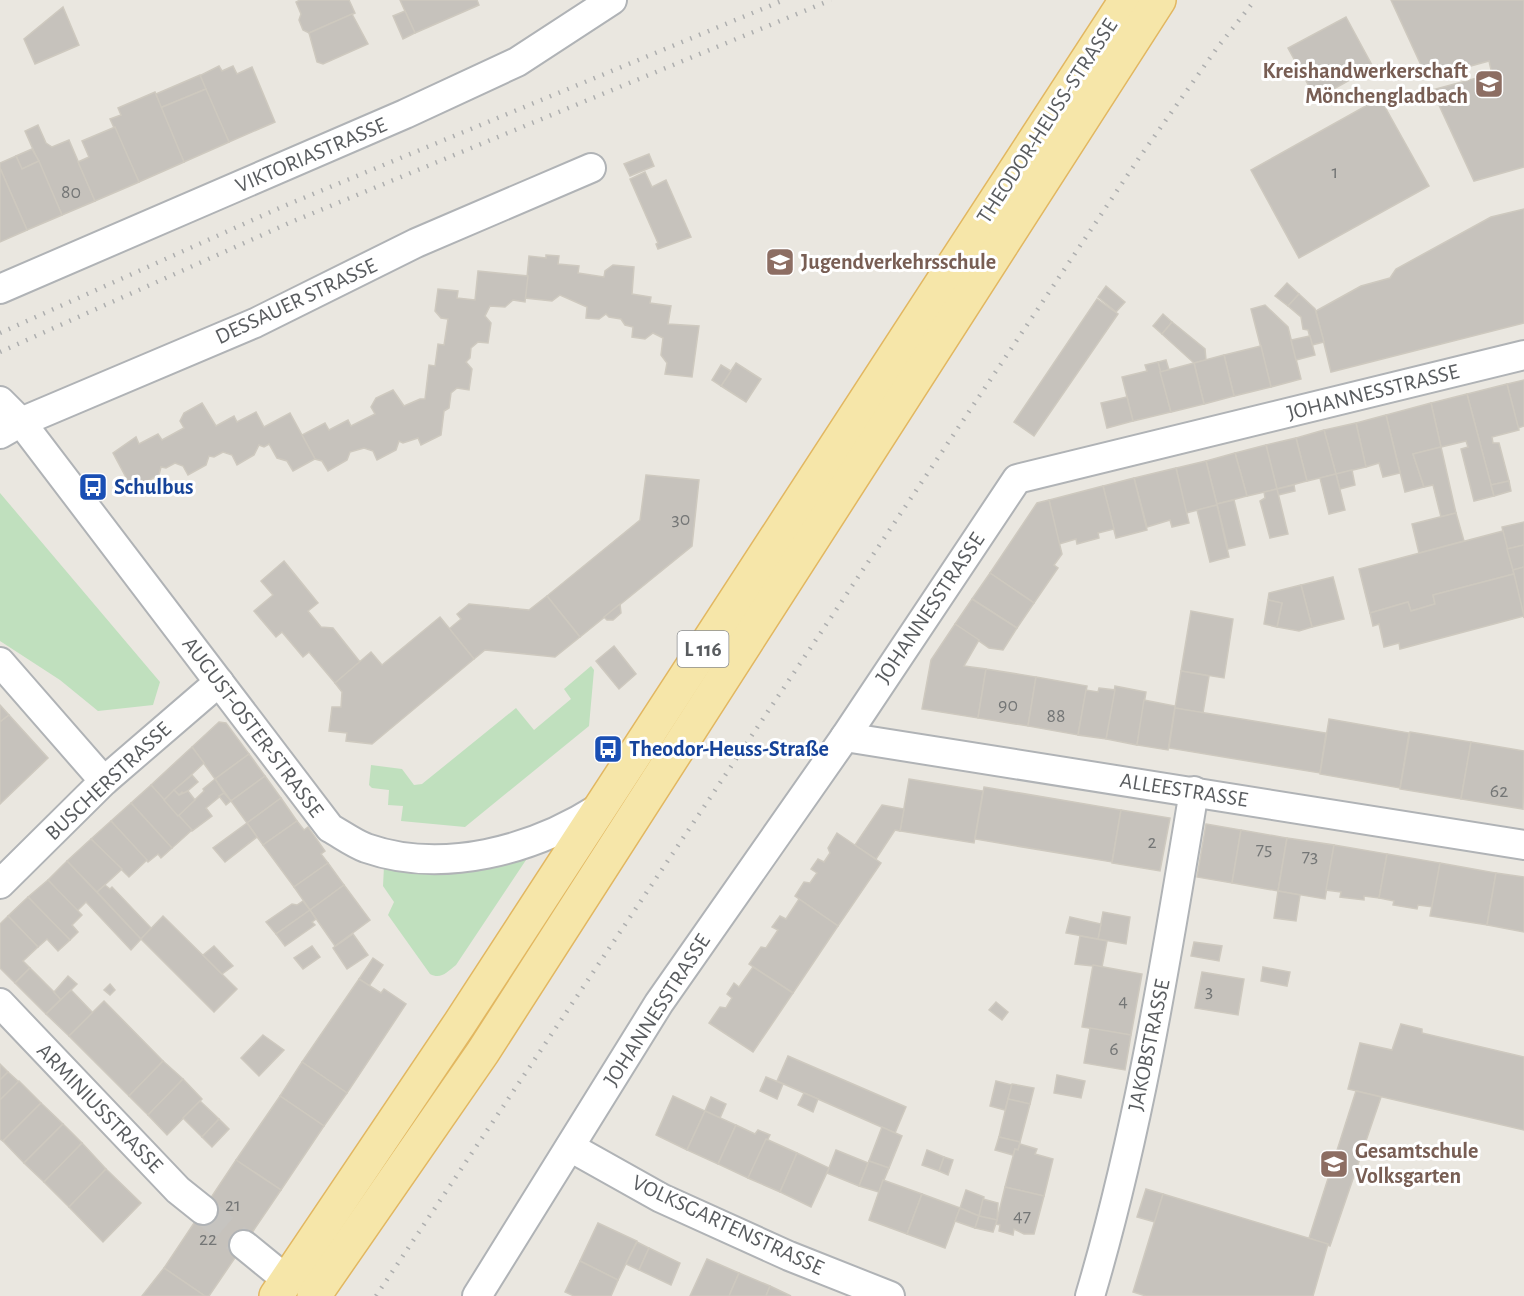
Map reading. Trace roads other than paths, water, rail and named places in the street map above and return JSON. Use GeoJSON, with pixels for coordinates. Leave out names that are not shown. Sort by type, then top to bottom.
{"type":"FeatureCollection","features":[{"type":"Feature","properties":{"kind":"main road","name":"THEODOR-HEUSS-STRASSE"},"geometry":{"type":"LineString","coordinates":[[292,1291],[460,1023],[1126,0]]}},
{"type":"Feature","properties":{"kind":"main road","name":"THEODOR-HEUSS-STRASSE"},"geometry":{"type":"LineString","coordinates":[[292,1291],[483,1052],[1159,0]]}},
{"type":"Feature","properties":{"kind":"street","name":"VIKTORIASTRASSE"},"geometry":{"type":"LineString","coordinates":[[0,289],[394,119],[517,62],[612,0]]}},
{"type":"Feature","properties":{"kind":"street","name":"DESSAUER STRASSE"},"geometry":{"type":"LineString","coordinates":[[10,428],[255,323],[416,243],[591,168]]}},
{"type":"Feature","properties":{"kind":"street","name":"JOHANNESSTRASSE"},"geometry":{"type":"LineString","coordinates":[[477,1296],[659,1003],[844,737],[1017,479],[1524,356]]}},
{"type":"Feature","properties":{"kind":"street","name":"AUGUST-OSTER-STRASSE"},"geometry":{"type":"LineString","coordinates":[[0,401],[10,428],[219,682],[330,828],[364,847],[393,855],[428,858],[471,856],[530,844],[568,828],[599,808]]}},
{"type":"Feature","properties":{"kind":"street"},"geometry":{"type":"LineString","coordinates":[[0,662],[104,781]]}},
{"type":"Feature","properties":{"kind":"street","name":"BUSCHERSTRASSE"},"geometry":{"type":"LineString","coordinates":[[0,884],[104,781],[219,682]]}},
{"type":"Feature","properties":{"kind":"street","name":"ALLEESTRASSE"},"geometry":{"type":"LineString","coordinates":[[844,737],[1524,845]]}},
{"type":"Feature","properties":{"kind":"street","name":"JAKOBSTRASSE"},"geometry":{"type":"LineString","coordinates":[[1090,1296],[1103,1252],[1159,1004],[1194,791]]}},
{"type":"Feature","properties":{"kind":"street","name":"ARMINIUSSTRASSE"},"geometry":{"type":"LineString","coordinates":[[0,1003],[177,1190],[203,1210]]}},
{"type":"Feature","properties":{"kind":"street","name":"VOLKSGARTENSTRASSE"},"geometry":{"type":"LineString","coordinates":[[570,1147],[661,1198],[789,1256],[890,1296]]}},
{"type":"Feature","properties":{"kind":"street"},"geometry":{"type":"LineString","coordinates":[[244,1245],[292,1291]]}},
{"type":"Feature","properties":{"kind":"tunnel"},"geometry":{"type":"LineString","coordinates":[[203,1210],[244,1245]]}},
{"type":"Feature","properties":{"kind":"railway"},"geometry":{"type":"LineString","coordinates":[[0,333],[284,206],[784,0]]}},
{"type":"Feature","properties":{"kind":"railway"},"geometry":{"type":"LineString","coordinates":[[0,352],[289,223],[831,0]]}},
{"type":"Feature","properties":{"kind":"railway"},"geometry":{"type":"LineString","coordinates":[[376,1296],[1139,158],[1217,48],[1255,0]]}},
{"type":"Feature","properties":{"kind":"place","name":"Kreishandwerkerschaft Mönchengladbach"},"geometry":{"type":"Point","coordinates":[1489,84]}},
{"type":"Feature","properties":{"kind":"place","name":"Jugendverkehrsschule"},"geometry":{"type":"Point","coordinates":[780,262]}},
{"type":"Feature","properties":{"kind":"place","name":"Schulbus"},"geometry":{"type":"Point","coordinates":[93,487]}},
{"type":"Feature","properties":{"kind":"place","name":"Theodor-Heuss-Straße"},"geometry":{"type":"Point","coordinates":[608,749]}},
{"type":"Feature","properties":{"kind":"place","name":"Gesamtschule Volksgarten"},"geometry":{"type":"Point","coordinates":[1334,1164]}}]}
